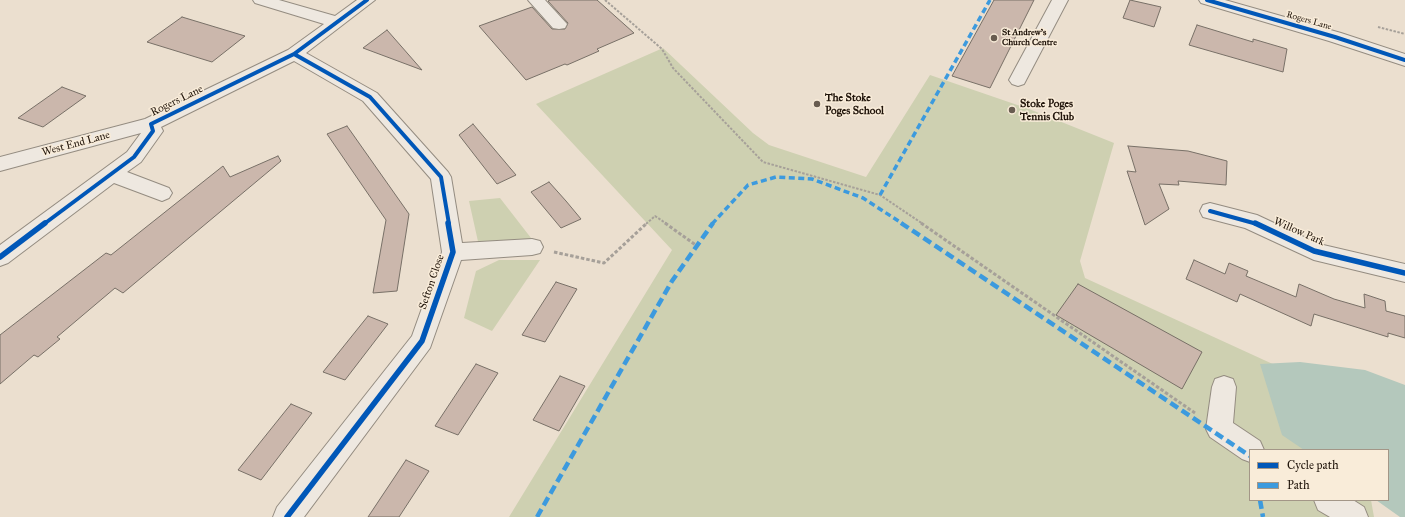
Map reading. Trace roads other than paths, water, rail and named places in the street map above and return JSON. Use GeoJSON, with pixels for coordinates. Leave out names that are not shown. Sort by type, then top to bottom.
{"type":"FeatureCollection","features":[{"type":"Feature","properties":{"kind":"street"},"geometry":{"type":"LineString","coordinates":[[261,0],[310,8],[337,22]]}},
{"type":"Feature","properties":{"kind":"street","name":"Rogers Lane"},"geometry":{"type":"LineString","coordinates":[[0,257],[134,157],[153,131],[152,124],[294,54],[367,0]]}},
{"type":"Feature","properties":{"kind":"street"},"geometry":{"type":"LineString","coordinates":[[536,0],[559,24]]}},
{"type":"Feature","properties":{"kind":"street"},"geometry":{"type":"LineString","coordinates":[[1018,80],[1060,0]]}},
{"type":"Feature","properties":{"kind":"street","name":"Rogers Lane"},"geometry":{"type":"LineString","coordinates":[[1207,0],[1335,37],[1405,60]]}},
{"type":"Feature","properties":{"kind":"street","name":"Sefton Close"},"geometry":{"type":"LineString","coordinates":[[287,517],[422,341],[453,252],[441,177],[370,97],[294,54]]}},
{"type":"Feature","properties":{"kind":"street","name":"West End Lane"},"geometry":{"type":"LineString","coordinates":[[0,164],[152,124]]}},
{"type":"Feature","properties":{"kind":"street"},"geometry":{"type":"LineString","coordinates":[[111,174],[162,193]]}},
{"type":"Feature","properties":{"kind":"street","name":"Willow Park"},"geometry":{"type":"LineString","coordinates":[[1210,211],[1250,220],[1314,251],[1405,272]]}},
{"type":"Feature","properties":{"kind":"street"},"geometry":{"type":"LineString","coordinates":[[453,252],[532,247]]}},
{"type":"Feature","properties":{"kind":"street"},"geometry":{"type":"LineString","coordinates":[[1224,387],[1219,429],[1249,449]]}},
{"type":"Feature","properties":{"kind":"street"},"geometry":{"type":"LineString","coordinates":[[1330,501],[1354,517]]}},
{"type":"Feature","properties":{"kind":"place","name":"St Andrew's Church Centre"},"geometry":{"type":"Point","coordinates":[994,38]}},
{"type":"Feature","properties":{"kind":"place","name":"The Stoke Poges School"},"geometry":{"type":"Point","coordinates":[817,104]}},
{"type":"Feature","properties":{"kind":"place","name":"Stoke Poges Tennis Club"},"geometry":{"type":"Point","coordinates":[1012,110]}}]}
